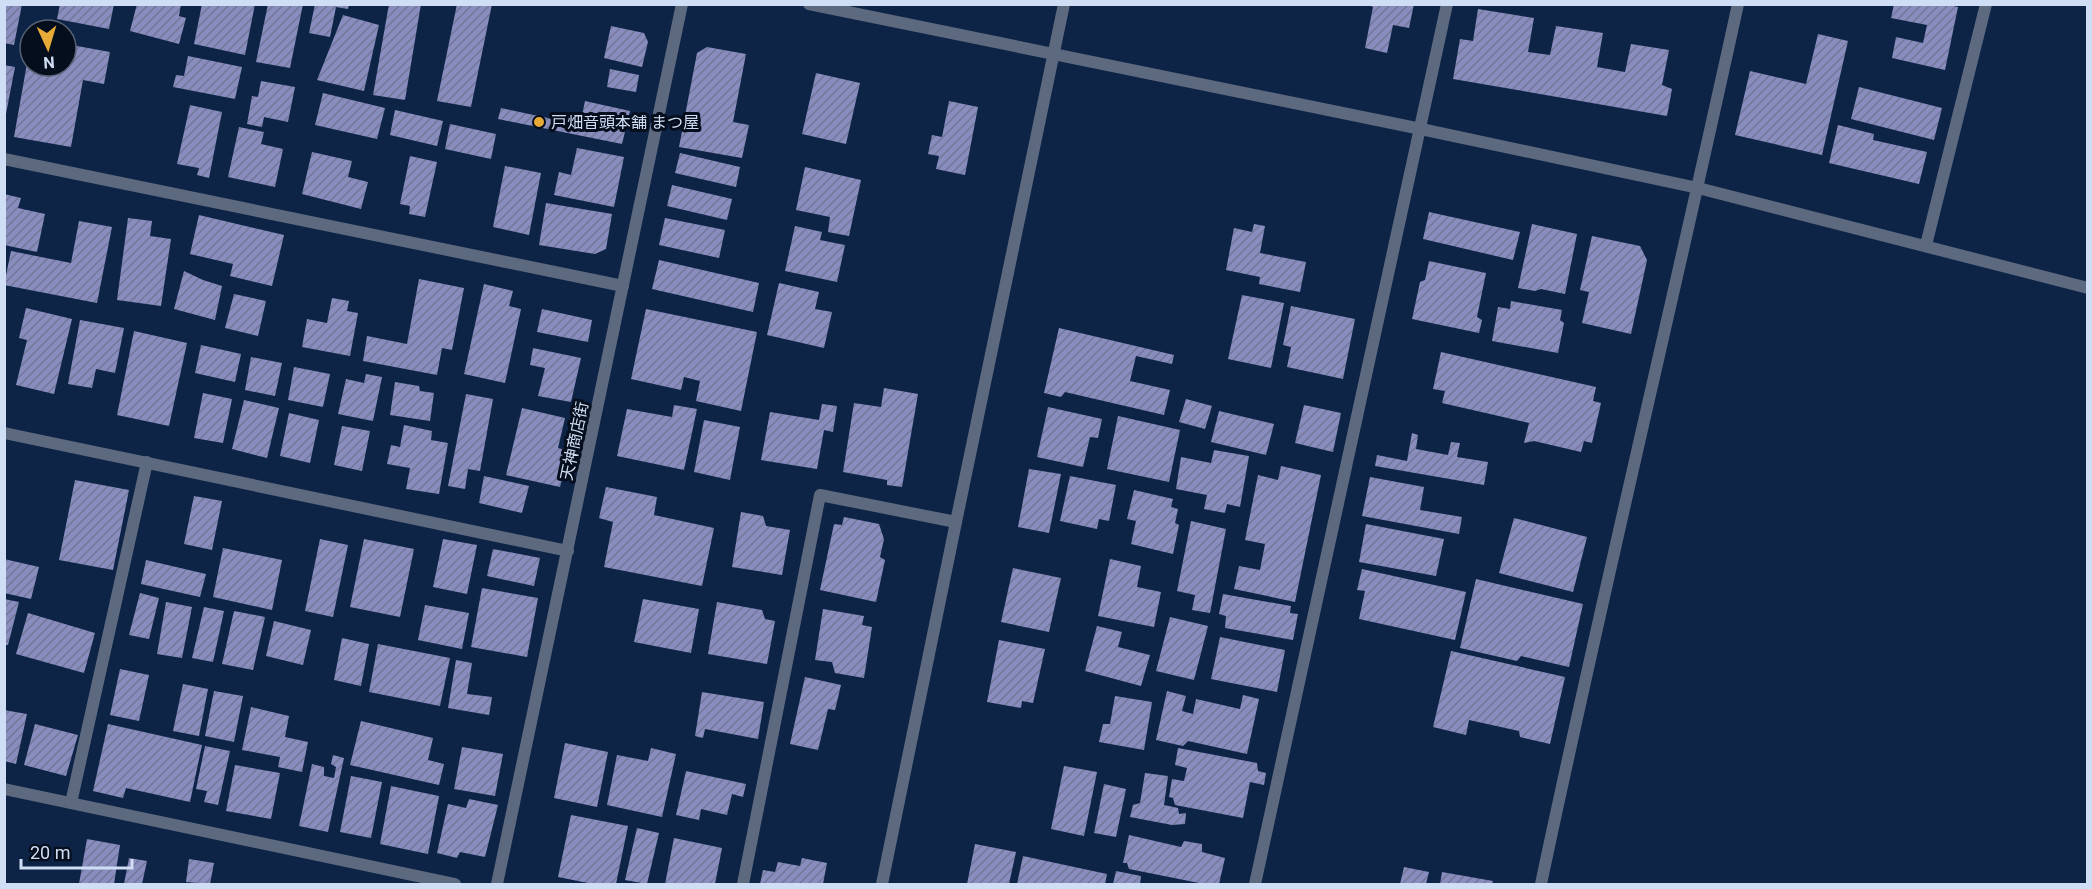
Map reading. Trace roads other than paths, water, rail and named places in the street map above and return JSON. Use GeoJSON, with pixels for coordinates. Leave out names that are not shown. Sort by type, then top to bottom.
{"type":"FeatureCollection","features":[{"type":"Feature","properties":{"kind":"street","name":"天神商店街"},"geometry":{"type":"LineString","coordinates":[[497,885],[682,4]]}},
{"type":"Feature","properties":{"kind":"street"},"geometry":{"type":"LineString","coordinates":[[808,4],[1698,188],[2088,288]]}},
{"type":"Feature","properties":{"kind":"street"},"geometry":{"type":"LineString","coordinates":[[882,885],[1064,4]]}},
{"type":"Feature","properties":{"kind":"street"},"geometry":{"type":"LineString","coordinates":[[1255,885],[1447,4]]}},
{"type":"Feature","properties":{"kind":"street"},"geometry":{"type":"LineString","coordinates":[[1541,885],[1587,666],[1698,188],[1738,4]]}},
{"type":"Feature","properties":{"kind":"street"},"geometry":{"type":"LineString","coordinates":[[1926,245],[1986,4]]}},
{"type":"Feature","properties":{"kind":"street"},"geometry":{"type":"LineString","coordinates":[[4,159],[623,286]]}},
{"type":"Feature","properties":{"kind":"street"},"geometry":{"type":"LineString","coordinates":[[4,433],[568,551]]}},
{"type":"Feature","properties":{"kind":"street"},"geometry":{"type":"LineString","coordinates":[[71,803],[147,462]]}},
{"type":"Feature","properties":{"kind":"street"},"geometry":{"type":"LineString","coordinates":[[743,885],[820,495],[956,522]]}},
{"type":"Feature","properties":{"kind":"street"},"geometry":{"type":"LineString","coordinates":[[4,789],[455,885]]}},
{"type":"Feature","properties":{"kind":"place","name":"戸畑音頭本舗 まつ屋"},"geometry":{"type":"Point","coordinates":[539,122]}}]}
